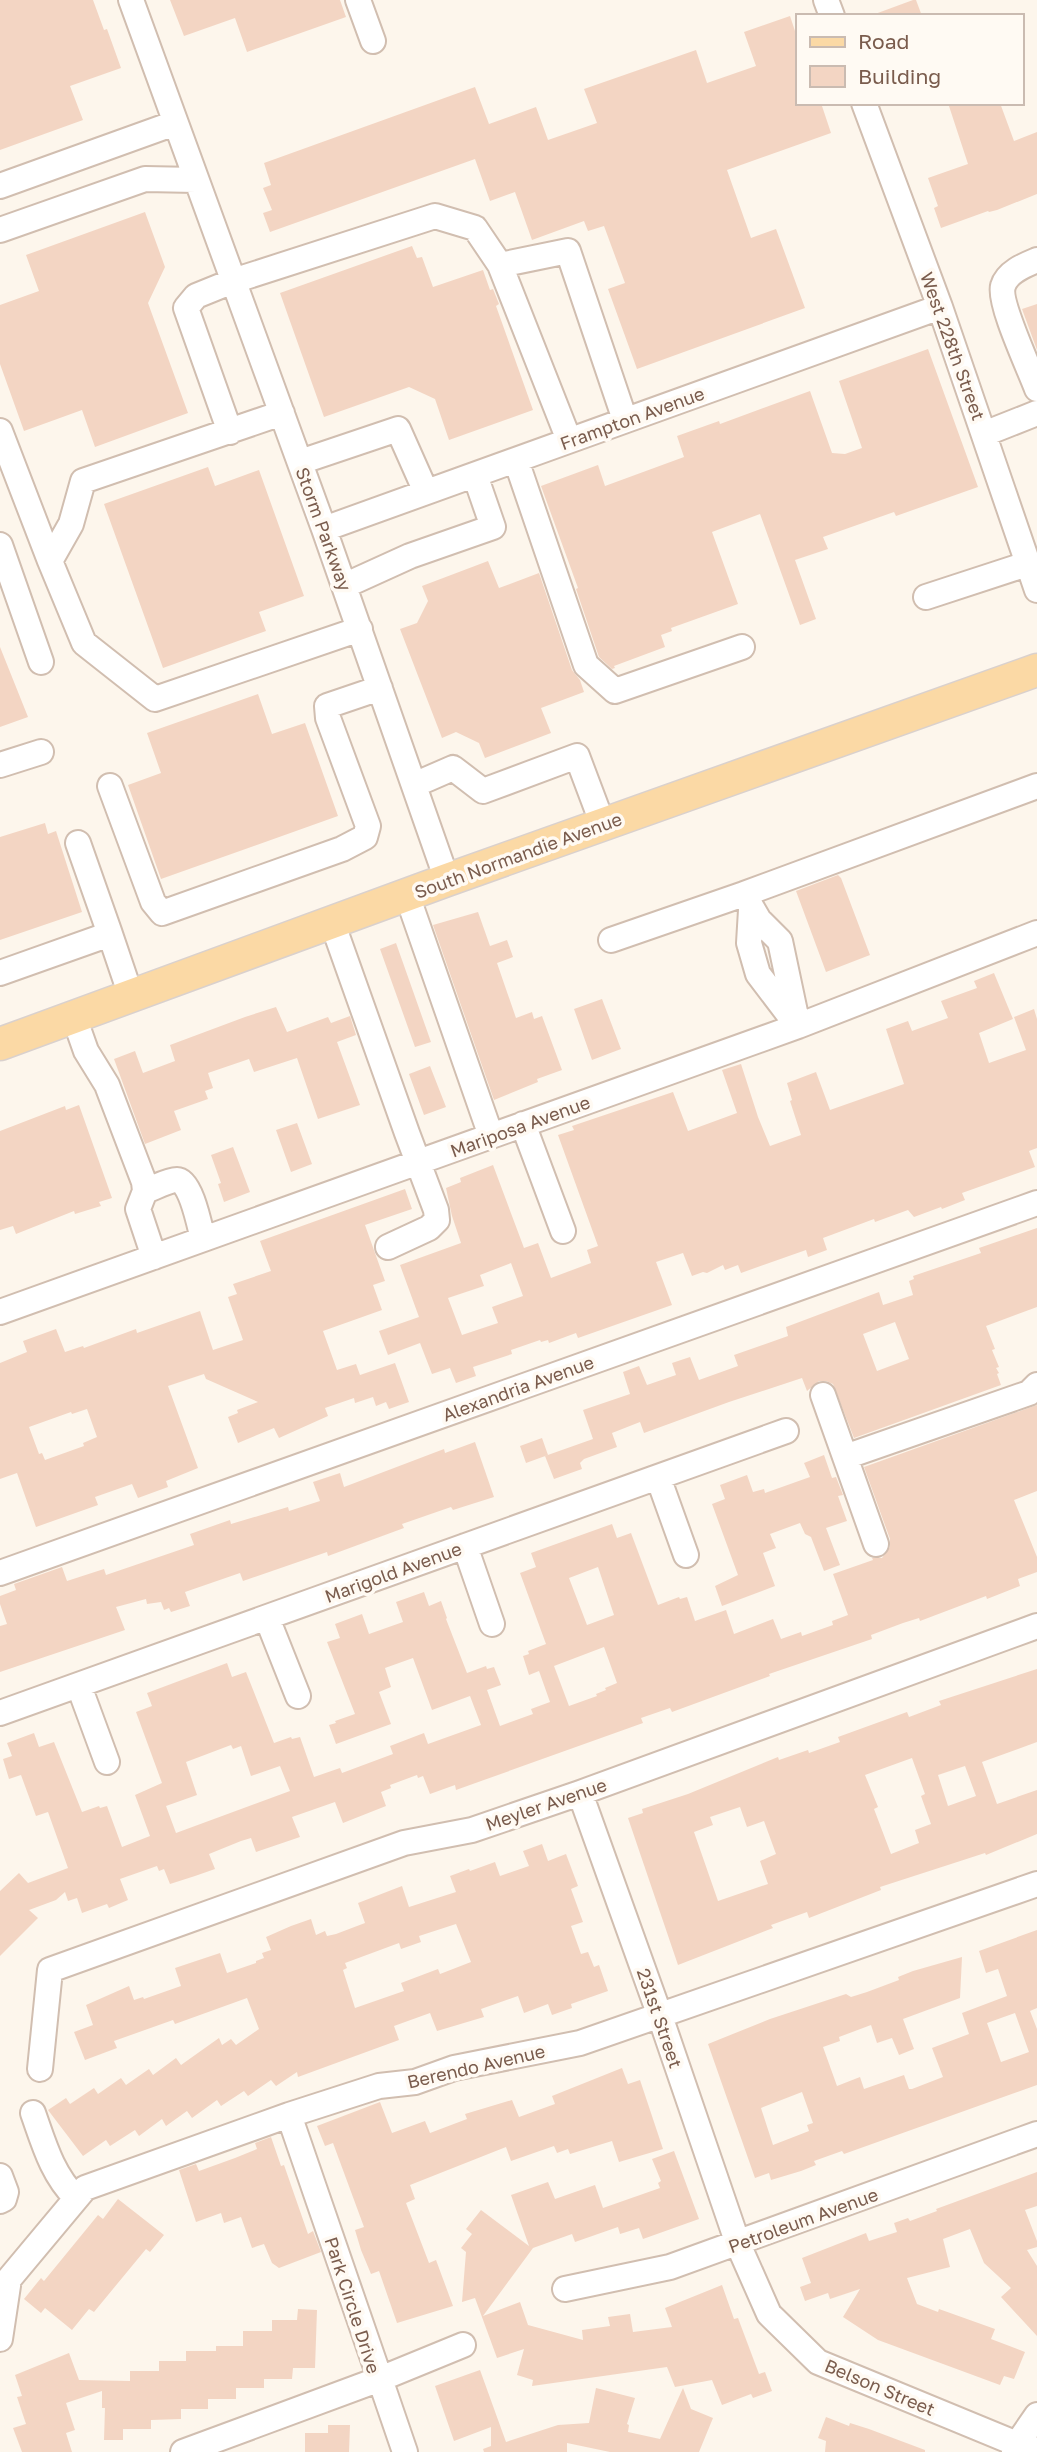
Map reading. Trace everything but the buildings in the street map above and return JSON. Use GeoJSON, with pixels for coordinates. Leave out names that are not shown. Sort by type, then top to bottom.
{"type":"FeatureCollection","features":[{"type":"Feature","properties":{"kind":"main road","name":"South Normandie Avenue"},"geometry":{"type":"LineString","coordinates":[[0,1044],[447,880],[1037,670]]}},
{"type":"Feature","properties":{"kind":"street","name":"Storm Parkway"},"geometry":{"type":"LineString","coordinates":[[131,0],[360,629],[447,880]]}},
{"type":"Feature","properties":{"kind":"street"},"geometry":{"type":"LineString","coordinates":[[358,0],[373,41]]}},
{"type":"Feature","properties":{"kind":"street","name":"West 228th Street"},"geometry":{"type":"LineString","coordinates":[[865,105],[940,307],[1037,590]]}},
{"type":"Feature","properties":{"kind":"street"},"geometry":{"type":"LineString","coordinates":[[0,186],[175,123]]}},
{"type":"Feature","properties":{"kind":"street"},"geometry":{"type":"LineString","coordinates":[[0,230],[145,179],[196,180]]}},
{"type":"Feature","properties":{"kind":"street"},"geometry":{"type":"LineString","coordinates":[[230,432],[186,308],[196,296],[233,281],[435,216],[475,228],[500,265],[569,440]]}},
{"type":"Feature","properties":{"kind":"street"},"geometry":{"type":"LineString","coordinates":[[500,265],[568,251],[625,420]]}},
{"type":"Feature","properties":{"kind":"street"},"geometry":{"type":"LineString","coordinates":[[1037,260],[1011,274],[1003,286],[1004,303],[1037,389]]}},
{"type":"Feature","properties":{"kind":"street","name":"Frampton Avenue"},"geometry":{"type":"LineString","coordinates":[[324,529],[940,307]]}},
{"type":"Feature","properties":{"kind":"street"},"geometry":{"type":"LineString","coordinates":[[50,561],[71,524],[83,481],[282,413]]}},
{"type":"Feature","properties":{"kind":"street"},"geometry":{"type":"LineString","coordinates":[[984,434],[1037,413]]}},
{"type":"Feature","properties":{"kind":"street"},"geometry":{"type":"LineString","coordinates":[[300,462],[398,429],[426,492]]}},
{"type":"Feature","properties":{"kind":"street"},"geometry":{"type":"LineString","coordinates":[[0,431],[84,643],[155,699],[360,629]]}},
{"type":"Feature","properties":{"kind":"street"},"geometry":{"type":"LineString","coordinates":[[516,460],[586,665],[615,691],[742,648]]}},
{"type":"Feature","properties":{"kind":"street"},"geometry":{"type":"LineString","coordinates":[[344,586],[410,556],[494,527],[475,475]]}},
{"type":"Feature","properties":{"kind":"street"},"geometry":{"type":"LineString","coordinates":[[0,545],[41,662]]}},
{"type":"Feature","properties":{"kind":"street"},"geometry":{"type":"LineString","coordinates":[[926,597],[1027,564]]}},
{"type":"Feature","properties":{"kind":"street"},"geometry":{"type":"LineString","coordinates":[[110,786],[153,902],[162,913],[342,849],[365,837],[368,826],[328,718],[327,706],[380,688]]}},
{"type":"Feature","properties":{"kind":"street"},"geometry":{"type":"LineString","coordinates":[[0,765],[41,752]]}},
{"type":"Feature","properties":{"kind":"street"},"geometry":{"type":"LineString","coordinates":[[414,785],[453,768],[483,791],[577,756],[603,825]]}},
{"type":"Feature","properties":{"kind":"street"},"geometry":{"type":"LineString","coordinates":[[611,940],[748,902],[1037,786]]}},
{"type":"Feature","properties":{"kind":"street"},"geometry":{"type":"LineString","coordinates":[[78,843],[131,996]]}},
{"type":"Feature","properties":{"kind":"street"},"geometry":{"type":"LineString","coordinates":[[407,895],[491,1136]]}},
{"type":"Feature","properties":{"kind":"street"},"geometry":{"type":"LineString","coordinates":[[748,902],[749,943],[758,974],[798,1026]]}},
{"type":"Feature","properties":{"kind":"street"},"geometry":{"type":"LineString","coordinates":[[332,922],[436,1210],[437,1220],[429,1228],[388,1247]]}},
{"type":"Feature","properties":{"kind":"street","name":"Mariposa Avenue"},"geometry":{"type":"LineString","coordinates":[[0,1312],[798,1026],[1037,933]]}},
{"type":"Feature","properties":{"kind":"street"},"geometry":{"type":"LineString","coordinates":[[0,972],[110,934]]}},
{"type":"Feature","properties":{"kind":"street"},"geometry":{"type":"LineString","coordinates":[[74,1017],[86,1051],[107,1086],[144,1182],[145,1191],[138,1209],[154,1257]]}},
{"type":"Feature","properties":{"kind":"street"},"geometry":{"type":"LineString","coordinates":[[523,1124],[563,1231]]}},
{"type":"Feature","properties":{"kind":"street"},"geometry":{"type":"LineString","coordinates":[[145,1191],[177,1180],[182,1182],[189,1190],[203,1239]]}},
{"type":"Feature","properties":{"kind":"street","name":"Alexandria Avenue"},"geometry":{"type":"LineString","coordinates":[[0,1573],[1037,1203]]}},
{"type":"Feature","properties":{"kind":"street"},"geometry":{"type":"LineString","coordinates":[[845,1457],[1029,1392],[1037,1385]]}},
{"type":"Feature","properties":{"kind":"street"},"geometry":{"type":"LineString","coordinates":[[823,1395],[876,1544]]}},
{"type":"Feature","properties":{"kind":"street","name":"Marigold Avenue"},"geometry":{"type":"LineString","coordinates":[[0,1713],[786,1431]]}},
{"type":"Feature","properties":{"kind":"street"},"geometry":{"type":"LineString","coordinates":[[659,1477],[686,1555]]}},
{"type":"Feature","properties":{"kind":"street"},"geometry":{"type":"LineString","coordinates":[[465,1546],[492,1624]]}},
{"type":"Feature","properties":{"kind":"street"},"geometry":{"type":"LineString","coordinates":[[267,1618],[298,1696]]}},
{"type":"Feature","properties":{"kind":"street","name":"Meyler Avenue"},"geometry":{"type":"LineString","coordinates":[[40,2069],[50,1970],[404,1843],[472,1830],[580,1793],[1037,1626]]}},
{"type":"Feature","properties":{"kind":"street"},"geometry":{"type":"LineString","coordinates":[[79,1686],[107,1762]]}},
{"type":"Feature","properties":{"kind":"street","name":"231st Street"},"geometry":{"type":"LineString","coordinates":[[580,1793],[660,2016],[737,2244]]}},
{"type":"Feature","properties":{"kind":"street","name":"Berendo Avenue"},"geometry":{"type":"LineString","coordinates":[[0,2339],[9,2279],[85,2188],[289,2115],[379,2086],[415,2082],[454,2068],[580,2043],[1037,1884]]}},
{"type":"Feature","properties":{"kind":"street"},"geometry":{"type":"LineString","coordinates":[[33,2113],[53,2168],[62,2184],[76,2198]]}},
{"type":"Feature","properties":{"kind":"street","name":"Park Circle Drive"},"geometry":{"type":"LineString","coordinates":[[183,2452],[380,2379],[289,2115]]}},
{"type":"Feature","properties":{"kind":"street","name":"Petroleum Avenue"},"geometry":{"type":"LineString","coordinates":[[565,2288],[670,2267],[1037,2134]]}},
{"type":"Feature","properties":{"kind":"street"},"geometry":{"type":"LineString","coordinates":[[0,2176],[6,2192],[4,2200],[0,2201]]}},
{"type":"Feature","properties":{"kind":"street","name":"Belson Street"},"geometry":{"type":"LineString","coordinates":[[737,2244],[769,2314],[818,2362],[1023,2448]]}},
{"type":"Feature","properties":{"kind":"street"},"geometry":{"type":"LineString","coordinates":[[405,2452],[380,2379],[463,2345]]}},
{"type":"Feature","properties":{"kind":"street"},"geometry":{"type":"LineString","coordinates":[[1023,2448],[1037,2416]]}}]}
